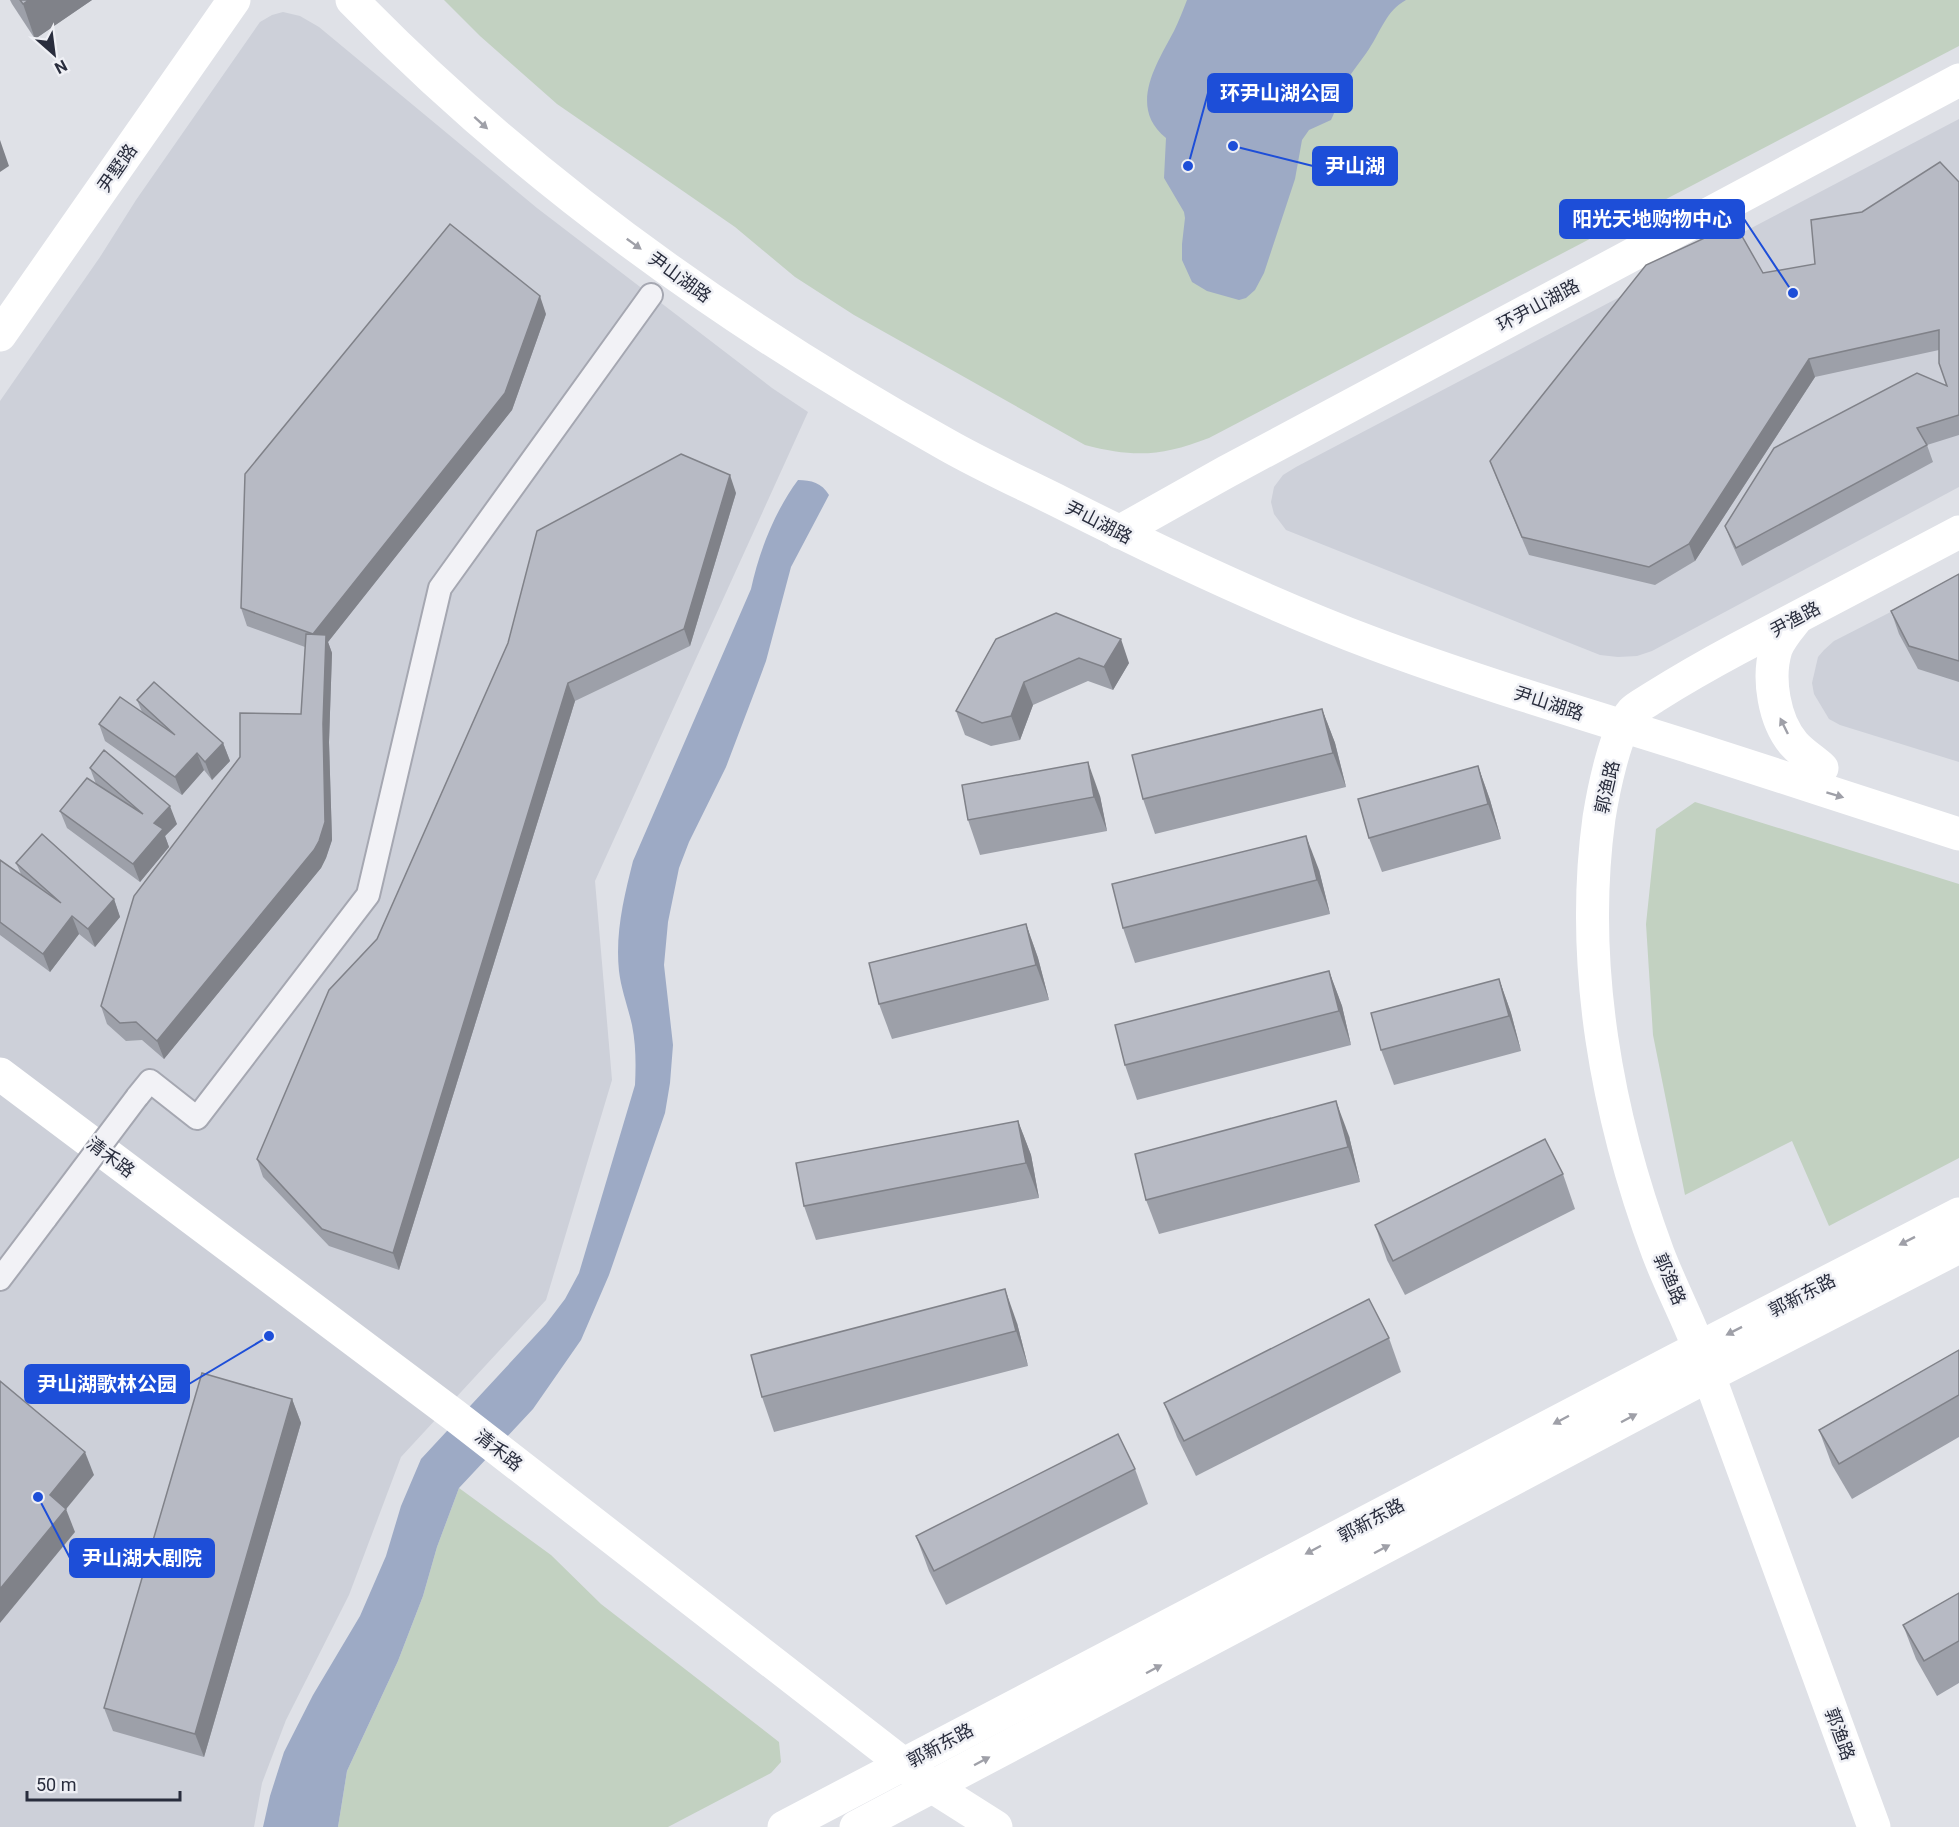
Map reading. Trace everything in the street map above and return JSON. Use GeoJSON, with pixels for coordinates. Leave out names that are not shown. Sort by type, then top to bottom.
{"type":"FeatureCollection","features":[{"type":"Feature","properties":{"kind":"main road","name":"尹墅路"},"geometry":{"type":"LineString","coordinates":[[0,335],[234,0]]}},
{"type":"Feature","properties":{"kind":"main road","name":"尹山湖路"},"geometry":{"type":"LineString","coordinates":[[366,6],[426,60],[505,116],[618,206],[721,281],[824,350],[1128,527],[1377,624],[1562,690],[1628,719],[1959,834]]}},
{"type":"Feature","properties":{"kind":"main road","name":"环尹山湖路"},"geometry":{"type":"LineString","coordinates":[[1128,527],[1226,472],[1959,80]]}},
{"type":"Feature","properties":{"kind":"main road","name":"尹渔路"},"geometry":{"type":"LineString","coordinates":[[1628,719],[1685,677],[1959,532]]}},
{"type":"Feature","properties":{"kind":"main road"},"geometry":{"type":"LineString","coordinates":[[1798,618],[1776,649],[1773,674],[1774,699],[1782,725],[1794,744],[1822,768]]}},
{"type":"Feature","properties":{"kind":"main road","name":"尹山湖路"},"geometry":{"type":"LineString","coordinates":[[1628,719],[1822,768],[1959,811]]}},
{"type":"Feature","properties":{"kind":"main road","name":"郭渔路"},"geometry":{"type":"LineString","coordinates":[[1628,719],[1604,789],[1594,859],[1592,932],[1597,1000],[1610,1089],[1635,1185],[1659,1255],[1704,1362],[1874,1827]]}},
{"type":"Feature","properties":{"kind":"main road","name":"清禾路"},"geometry":{"type":"LineString","coordinates":[[0,1074],[454,1415],[933,1787],[996,1827]]}},
{"type":"Feature","properties":{"kind":"main road","name":"郭新东路"},"geometry":{"type":"LineString","coordinates":[[856,1827],[933,1787],[1704,1362],[1959,1214]]}},
{"type":"Feature","properties":{"kind":"main road","name":"郭新东路"},"geometry":{"type":"LineString","coordinates":[[784,1827],[904,1764],[1704,1362],[1959,1248]]}},
{"type":"Feature","properties":{"kind":"street"},"geometry":{"type":"LineString","coordinates":[[0,1280],[150,1081],[197,1118],[368,895],[440,588],[651,295]]}},
{"type":"Feature","properties":{"kind":"shaded area"},"geometry":{"type":"Polygon","coordinates":[[[283,12],[300,16],[319,27],[537,208],[772,388],[808,412],[595,881],[612,1080],[546,1300],[401,1457],[349,1595],[286,1720],[262,1783],[254,1827],[0,1827],[0,401],[260,22],[283,12]]]}},
{"type":"Feature","properties":{"kind":"shaded area"},"geometry":{"type":"Polygon","coordinates":[[[1959,119],[1959,487],[1652,651],[1637,656],[1618,657],[1600,655],[1286,530],[1274,514],[1271,502],[1274,487],[1283,475],[1296,467],[1959,119]]]}},
{"type":"Feature","properties":{"kind":"shaded area"},"geometry":{"type":"Polygon","coordinates":[[[1959,577],[1959,762],[1840,725],[1829,719],[1814,694],[1812,683],[1818,657],[1824,650],[1834,641],[1959,577]]]}},
{"type":"Feature","properties":{"kind":"green space"},"geometry":{"type":"Polygon","coordinates":[[[444,0],[1959,0],[1959,46],[1209,438],[1162,452],[1134,453],[1085,445],[854,315],[795,277],[735,227],[557,104],[480,36],[444,0]]]}},
{"type":"Feature","properties":{"kind":"green space"},"geometry":{"type":"Polygon","coordinates":[[[1695,802],[1959,884],[1959,1158],[1829,1226],[1792,1141],[1685,1195],[1653,1035],[1646,924],[1656,829],[1695,802]]]}},
{"type":"Feature","properties":{"kind":"green space"},"geometry":{"type":"Polygon","coordinates":[[[459,1488],[551,1555],[601,1604],[779,1742],[781,1762],[771,1773],[668,1827],[338,1827],[347,1771],[398,1661],[423,1596],[437,1547],[459,1488]]]}},
{"type":"Feature","properties":{"kind":"water"},"geometry":{"type":"Polygon","coordinates":[[[1187,0],[1406,0],[1393,10],[1348,79],[1331,120],[1309,130],[1302,140],[1295,179],[1264,273],[1255,290],[1246,298],[1239,300],[1207,291],[1192,282],[1182,260],[1184,212],[1164,178],[1166,138],[1155,126],[1149,113],[1147,99],[1149,86],[1187,0]]]}},
{"type":"Feature","properties":{"kind":"water"},"geometry":{"type":"Polygon","coordinates":[[[798,480],[816,483],[829,495],[791,567],[766,661],[756,688],[726,767],[689,842],[679,868],[668,922],[664,965],[673,1045],[665,1113],[609,1275],[581,1340],[533,1409],[459,1488],[437,1547],[423,1596],[398,1661],[347,1771],[338,1827],[263,1827],[284,1752],[313,1695],[360,1616],[386,1556],[401,1506],[421,1459],[546,1324],[565,1299],[579,1273],[635,1085],[633,1032],[621,984],[618,957],[621,915],[633,861],[751,589],[758,560],[769,532],[798,480]]]}},
{"type":"Feature","properties":{"kind":"building"},"geometry":{"type":"Polygon","coordinates":[[[1940,162],[1959,182],[1959,415],[1917,428],[1927,445],[1736,548],[1725,526],[1774,448],[1917,373],[1947,386],[1939,363],[1939,330],[1809,359],[1689,544],[1649,567],[1522,537],[1490,461],[1646,265],[1735,224],[1763,273],[1815,264],[1811,220],[1862,212],[1940,162]]]}},
{"type":"Feature","properties":{"kind":"building"},"geometry":{"type":"Polygon","coordinates":[[[450,224],[540,296],[505,393],[313,634],[241,608],[245,474],[450,224]]]}},
{"type":"Feature","properties":{"kind":"building"},"geometry":{"type":"Polygon","coordinates":[[[681,454],[730,475],[684,629],[568,683],[393,1253],[322,1229],[257,1159],[329,990],[377,939],[508,643],[537,531],[681,454]]]}},
{"type":"Feature","properties":{"kind":"building"},"geometry":{"type":"Polygon","coordinates":[[[1959,574],[1959,661],[1909,646],[1891,611],[1959,574]]]}},
{"type":"Feature","properties":{"kind":"building"},"geometry":{"type":"Polygon","coordinates":[[[1056,613],[1121,639],[1104,667],[1079,658],[1024,682],[1011,716],[982,723],[956,711],[996,639],[1056,613]]]}},
{"type":"Feature","properties":{"kind":"building"},"geometry":{"type":"Polygon","coordinates":[[[306,634],[326,635],[323,724],[325,822],[319,841],[157,1041],[136,1022],[120,1023],[101,1006],[134,896],[240,757],[240,713],[301,714],[306,634]]]}},
{"type":"Feature","properties":{"kind":"building"},"geometry":{"type":"Polygon","coordinates":[[[154,682],[223,743],[205,762],[197,753],[175,777],[99,724],[120,697],[175,735],[137,700],[154,682]]]}},
{"type":"Feature","properties":{"kind":"building"},"geometry":{"type":"Polygon","coordinates":[[[1322,709],[1333,753],[1143,799],[1132,755],[1322,709]]]}},
{"type":"Feature","properties":{"kind":"building"},"geometry":{"type":"Polygon","coordinates":[[[104,750],[170,806],[154,823],[163,829],[133,864],[60,811],[87,778],[143,814],[90,768],[104,750]]]}},
{"type":"Feature","properties":{"kind":"building"},"geometry":{"type":"Polygon","coordinates":[[[1088,762],[1094,797],[968,820],[962,785],[1088,762]]]}},
{"type":"Feature","properties":{"kind":"building"},"geometry":{"type":"Polygon","coordinates":[[[1478,766],[1488,804],[1369,838],[1358,799],[1478,766]]]}},
{"type":"Feature","properties":{"kind":"building"},"geometry":{"type":"Polygon","coordinates":[[[42,834],[114,899],[88,929],[72,916],[43,954],[0,922],[0,860],[61,903],[16,863],[42,834]]]}},
{"type":"Feature","properties":{"kind":"building"},"geometry":{"type":"Polygon","coordinates":[[[1306,836],[1317,880],[1123,928],[1112,884],[1306,836]]]}},
{"type":"Feature","properties":{"kind":"building"},"geometry":{"type":"Polygon","coordinates":[[[1026,924],[1036,965],[879,1004],[869,963],[1026,924]]]}},
{"type":"Feature","properties":{"kind":"building"},"geometry":{"type":"Polygon","coordinates":[[[1329,971],[1339,1011],[1125,1065],[1115,1025],[1329,971]]]}},
{"type":"Feature","properties":{"kind":"building"},"geometry":{"type":"Polygon","coordinates":[[[1499,979],[1509,1016],[1381,1050],[1371,1013],[1499,979]]]}},
{"type":"Feature","properties":{"kind":"building"},"geometry":{"type":"Polygon","coordinates":[[[1336,1101],[1348,1147],[1146,1200],[1135,1154],[1336,1101]]]}},
{"type":"Feature","properties":{"kind":"building"},"geometry":{"type":"Polygon","coordinates":[[[1018,1121],[1026,1163],[804,1206],[796,1163],[1018,1121]]]}},
{"type":"Feature","properties":{"kind":"building"},"geometry":{"type":"Polygon","coordinates":[[[1545,1139],[1563,1174],[1393,1261],[1375,1225],[1545,1139]]]}},
{"type":"Feature","properties":{"kind":"building"},"geometry":{"type":"Polygon","coordinates":[[[1005,1289],[1016,1331],[762,1397],[751,1355],[1005,1289]]]}},
{"type":"Feature","properties":{"kind":"building"},"geometry":{"type":"Polygon","coordinates":[[[1369,1299],[1389,1338],[1184,1441],[1164,1403],[1369,1299]]]}},
{"type":"Feature","properties":{"kind":"building"},"geometry":{"type":"Polygon","coordinates":[[[1959,1350],[1959,1395],[1839,1464],[1819,1430],[1959,1350]]]}},
{"type":"Feature","properties":{"kind":"building"},"geometry":{"type":"Polygon","coordinates":[[[202,1373],[292,1399],[195,1734],[104,1708],[202,1373]]]}},
{"type":"Feature","properties":{"kind":"building"},"geometry":{"type":"Polygon","coordinates":[[[0,1381],[85,1452],[50,1495],[66,1509],[0,1589],[0,1381]]]}},
{"type":"Feature","properties":{"kind":"building"},"geometry":{"type":"Polygon","coordinates":[[[1118,1434],[1135,1469],[934,1571],[916,1536],[1118,1434]]]}},
{"type":"Feature","properties":{"kind":"building"},"geometry":{"type":"Polygon","coordinates":[[[1959,1593],[1959,1641],[1924,1661],[1903,1625],[1959,1593]]]}},
{"type":"Feature","properties":{"kind":"place","name":"尹山湖"},"geometry":{"type":"Point","coordinates":[1233,146]}},
{"type":"Feature","properties":{"kind":"place","name":"环尹山湖公园"},"geometry":{"type":"Point","coordinates":[1188,166]}},
{"type":"Feature","properties":{"kind":"place","name":"阳光天地购物中心"},"geometry":{"type":"Point","coordinates":[1793,293]}},
{"type":"Feature","properties":{"kind":"place","name":"尹山湖歌林公园"},"geometry":{"type":"Point","coordinates":[269,1336]}},
{"type":"Feature","properties":{"kind":"place","name":"尹山湖大剧院"},"geometry":{"type":"Point","coordinates":[38,1497]}}]}
